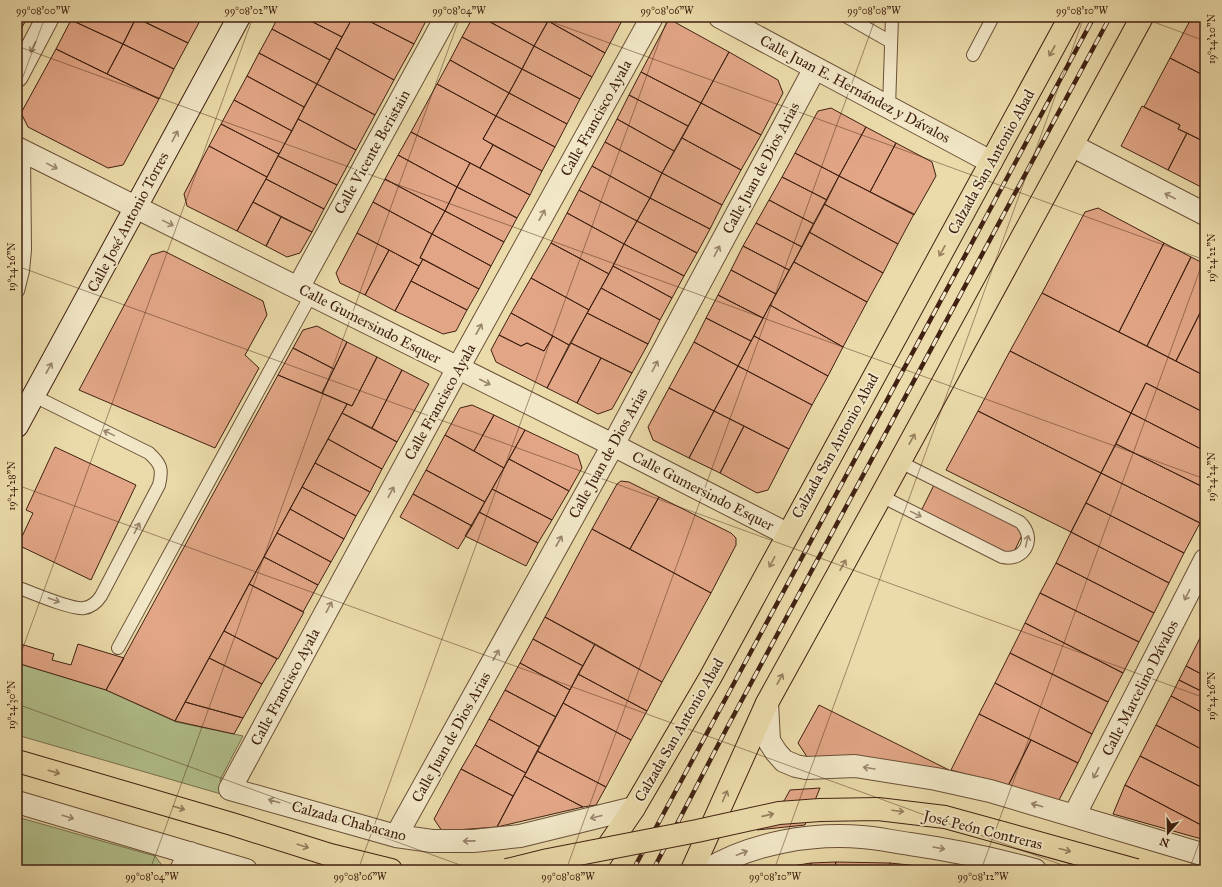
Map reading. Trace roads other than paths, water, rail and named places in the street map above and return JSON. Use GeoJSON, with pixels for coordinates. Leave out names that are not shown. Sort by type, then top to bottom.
{"type":"FeatureCollection","features":[{"type":"Feature","properties":{"kind":"main road","name":"Calzada San Antonio Abad"},"geometry":{"type":"LineString","coordinates":[[592,870],[634,808],[710,678],[787,534],[1070,17]]}},
{"type":"Feature","properties":{"kind":"main road"},"geometry":{"type":"LineString","coordinates":[[692,870],[767,703],[1073,146],[1142,17]]}},
{"type":"Feature","properties":{"kind":"main road"},"geometry":{"type":"LineString","coordinates":[[17,761],[232,824],[330,855],[391,870]]}},
{"type":"Feature","properties":{"kind":"main road","name":"José Peón Contreras"},"geometry":{"type":"LineString","coordinates":[[507,870],[548,860],[779,813],[820,810],[878,809],[945,818],[1136,870]]}},
{"type":"Feature","properties":{"kind":"street"},"geometry":{"type":"LineString","coordinates":[[17,76],[48,17]]}},
{"type":"Feature","properties":{"kind":"street","name":"Calle José Antonio Torres"},"geometry":{"type":"LineString","coordinates":[[17,426],[239,17]]}},
{"type":"Feature","properties":{"kind":"street","name":"Calle Vicente Beristain"},"geometry":{"type":"LineString","coordinates":[[304,291],[446,17]]}},
{"type":"Feature","properties":{"kind":"street","name":"Calle Francisco Ayala"},"geometry":{"type":"LineString","coordinates":[[230,789],[458,368],[652,17]]}},
{"type":"Feature","properties":{"kind":"street","name":"Calle Juan E. Hernández y Dávalos"},"geometry":{"type":"LineString","coordinates":[[720,17],[991,162]]}},
{"type":"Feature","properties":{"kind":"street","name":"Calle Juan de Dios Arias"},"geometry":{"type":"LineString","coordinates":[[396,836],[613,445],[815,68]]}},
{"type":"Feature","properties":{"kind":"street"},"geometry":{"type":"LineString","coordinates":[[1073,146],[1205,214]]}},
{"type":"Feature","properties":{"kind":"street","name":"Calle Gumersindo Esquer"},"geometry":{"type":"LineString","coordinates":[[21,150],[613,445],[787,534]]}},
{"type":"Feature","properties":{"kind":"street","name":"Calle Marcelino Dávalos"},"geometry":{"type":"LineString","coordinates":[[1074,816],[1205,560]]}},
{"type":"Feature","properties":{"kind":"street"},"geometry":{"type":"LineString","coordinates":[[767,703],[769,742],[784,761],[796,766],[806,768],[855,766],[936,779],[990,791],[1205,855]]}},
{"type":"Feature","properties":{"kind":"street","name":"Calzada Chabacano"},"geometry":{"type":"LineString","coordinates":[[230,789],[396,836],[432,841],[473,841],[520,836],[634,808]]}},
{"type":"Feature","properties":{"kind":"street"},"geometry":{"type":"LineString","coordinates":[[17,802],[185,862],[246,870]]}},
{"type":"Feature","properties":{"kind":"street","name":"José Peón Contreras"},"geometry":{"type":"LineString","coordinates":[[707,870],[744,851],[815,837],[862,837],[940,848],[1035,870]]}},
{"type":"Feature","properties":{"kind":"lane"},"geometry":{"type":"LineString","coordinates":[[847,17],[892,42]]}},
{"type":"Feature","properties":{"kind":"lane"},"geometry":{"type":"LineString","coordinates":[[889,107],[892,17]]}},
{"type":"Feature","properties":{"kind":"lane"},"geometry":{"type":"LineString","coordinates":[[973,55],[993,17]]}},
{"type":"Feature","properties":{"kind":"lane"},"geometry":{"type":"LineString","coordinates":[[17,292],[23,271],[25,250],[21,150]]}},
{"type":"Feature","properties":{"kind":"lane"},"geometry":{"type":"LineString","coordinates":[[118,648],[304,291]]}},
{"type":"Feature","properties":{"kind":"lane"},"geometry":{"type":"LineString","coordinates":[[17,587],[73,607],[84,608],[94,604],[102,596],[159,485],[162,473],[158,462],[149,453],[34,396]]}},
{"type":"Feature","properties":{"kind":"lane"},"geometry":{"type":"LineString","coordinates":[[881,496],[1002,557],[1010,558],[1018,556],[1024,549],[1029,536],[1026,528],[1020,522],[900,462]]}},
{"type":"Feature","properties":{"kind":"railway"},"geometry":{"type":"LineString","coordinates":[[633,870],[1094,17]]}},
{"type":"Feature","properties":{"kind":"railway"},"geometry":{"type":"LineString","coordinates":[[653,870],[729,724],[1110,17]]}}]}
